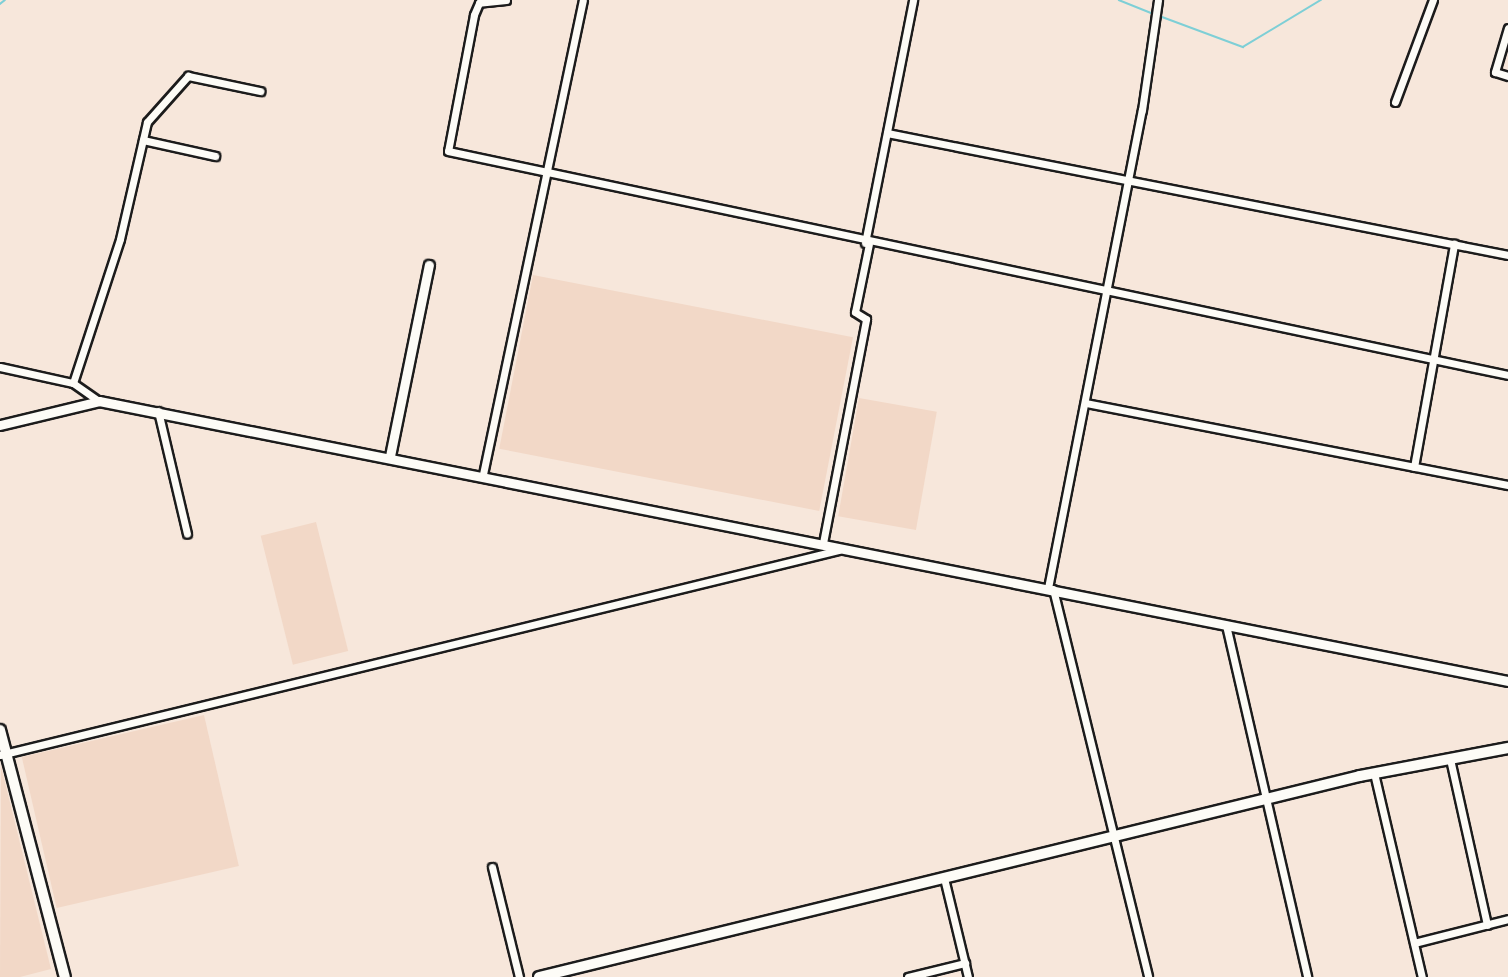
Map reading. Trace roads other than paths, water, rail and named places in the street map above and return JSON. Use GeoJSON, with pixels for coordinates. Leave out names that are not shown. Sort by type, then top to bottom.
{"type":"FeatureCollection","features":[{"type":"Feature","properties":{"kind":"main road"},"geometry":{"type":"LineString","coordinates":[[0,730],[3,755],[65,977]]}},
{"type":"Feature","properties":{"kind":"main road"},"geometry":{"type":"LineString","coordinates":[[539,977],[557,975],[1374,773],[1508,748]]}},
{"type":"Feature","properties":{"kind":"street"},"geometry":{"type":"LineString","coordinates":[[506,0],[479,3],[474,15],[448,151],[544,175],[867,244],[1508,375]]}},
{"type":"Feature","properties":{"kind":"street"},"geometry":{"type":"LineString","coordinates":[[483,474],[544,175],[583,0]]}},
{"type":"Feature","properties":{"kind":"street"},"geometry":{"type":"LineString","coordinates":[[823,543],[866,319],[855,312],[913,0]]}},
{"type":"Feature","properties":{"kind":"street"},"geometry":{"type":"LineString","coordinates":[[1148,977],[1050,588],[1129,180],[1158,0]]}},
{"type":"Feature","properties":{"kind":"street"},"geometry":{"type":"LineString","coordinates":[[1395,102],[1433,0]]}},
{"type":"Feature","properties":{"kind":"street"},"geometry":{"type":"LineString","coordinates":[[1508,28],[1495,72],[1508,76]]}},
{"type":"Feature","properties":{"kind":"street"},"geometry":{"type":"LineString","coordinates":[[73,383],[120,239],[147,122],[188,76],[260,92]]}},
{"type":"Feature","properties":{"kind":"street"},"geometry":{"type":"LineString","coordinates":[[887,133],[1508,255]]}},
{"type":"Feature","properties":{"kind":"street"},"geometry":{"type":"LineString","coordinates":[[143,140],[215,156]]}},
{"type":"Feature","properties":{"kind":"street"},"geometry":{"type":"LineString","coordinates":[[1414,467],[1454,244]]}},
{"type":"Feature","properties":{"kind":"street"},"geometry":{"type":"LineString","coordinates":[[390,456],[429,265]]}},
{"type":"Feature","properties":{"kind":"street"},"geometry":{"type":"LineString","coordinates":[[0,367],[73,383],[99,401]]}},
{"type":"Feature","properties":{"kind":"street"},"geometry":{"type":"LineString","coordinates":[[0,425],[99,401],[158,411],[483,474],[1508,681]]}},
{"type":"Feature","properties":{"kind":"street"},"geometry":{"type":"LineString","coordinates":[[1086,403],[1508,485]]}},
{"type":"Feature","properties":{"kind":"street"},"geometry":{"type":"LineString","coordinates":[[158,411],[187,534]]}},
{"type":"Feature","properties":{"kind":"street"},"geometry":{"type":"LineString","coordinates":[[3,755],[848,548]]}},
{"type":"Feature","properties":{"kind":"street"},"geometry":{"type":"LineString","coordinates":[[1226,625],[1307,977]]}},
{"type":"Feature","properties":{"kind":"street"},"geometry":{"type":"LineString","coordinates":[[1450,759],[1487,924]]}},
{"type":"Feature","properties":{"kind":"street"},"geometry":{"type":"LineString","coordinates":[[1374,773],[1422,977]]}},
{"type":"Feature","properties":{"kind":"street"},"geometry":{"type":"LineString","coordinates":[[492,867],[519,977]]}},
{"type":"Feature","properties":{"kind":"street"},"geometry":{"type":"LineString","coordinates":[[944,879],[968,977]]}},
{"type":"Feature","properties":{"kind":"street"},"geometry":{"type":"LineString","coordinates":[[1414,943],[1508,919]]}},
{"type":"Feature","properties":{"kind":"street"},"geometry":{"type":"LineString","coordinates":[[908,977],[965,963]]}},
{"type":"Feature","properties":{"kind":"waterway"},"geometry":{"type":"LineString","coordinates":[[0,4],[5,0]]}},
{"type":"Feature","properties":{"kind":"waterway"},"geometry":{"type":"LineString","coordinates":[[1119,0],[1153,14]]}},
{"type":"Feature","properties":{"kind":"waterway"},"geometry":{"type":"LineString","coordinates":[[1157,15],[1243,47],[1321,0]]}}]}
